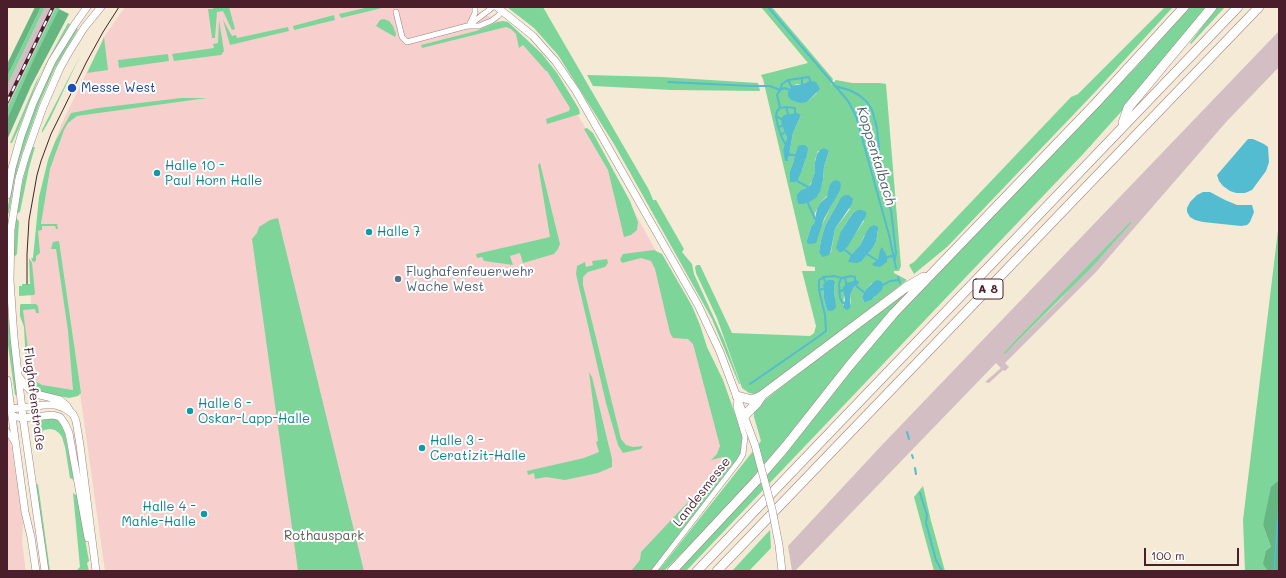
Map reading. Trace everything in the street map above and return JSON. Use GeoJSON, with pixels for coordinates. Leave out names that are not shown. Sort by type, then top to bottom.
{"type":"FeatureCollection","features":[{"type":"Feature","properties":{"kind":"highway"},"geometry":{"type":"LineString","coordinates":[[672,571],[756,481],[786,446],[864,348],[934,271],[1096,103],[1184,7]]}},
{"type":"Feature","properties":{"kind":"highway","name":"A 8"},"geometry":{"type":"LineString","coordinates":[[1122,127],[1128,108],[1212,7]]}},
{"type":"Feature","properties":{"kind":"highway","name":"A 8"},"geometry":{"type":"LineString","coordinates":[[697,571],[1238,7]]}},
{"type":"Feature","properties":{"kind":"highway","name":"A 8"},"geometry":{"type":"LineString","coordinates":[[717,571],[1259,7]]}},
{"type":"Feature","properties":{"kind":"highway"},"geometry":{"type":"LineString","coordinates":[[737,396],[752,400],[762,396],[905,288],[934,271]]}},
{"type":"Feature","properties":{"kind":"highway"},"geometry":{"type":"LineString","coordinates":[[745,415],[762,396]]}},
{"type":"Feature","properties":{"kind":"main road"},"geometry":{"type":"LineString","coordinates":[[7,194],[21,136],[43,78],[66,38],[87,7]]}},
{"type":"Feature","properties":{"kind":"main road","name":"Flughafenstraße"},"geometry":{"type":"LineString","coordinates":[[45,571],[17,368],[10,280],[9,229],[19,178],[46,100],[60,68],[69,52],[84,28],[101,7]]}},
{"type":"Feature","properties":{"kind":"main road"},"geometry":{"type":"LineString","coordinates":[[499,9],[522,26],[538,42],[556,62],[573,86],[698,305],[720,352],[745,415],[755,445],[772,509],[782,571]]}},
{"type":"Feature","properties":{"kind":"main road"},"geometry":{"type":"LineString","coordinates":[[17,368],[24,384],[30,390],[40,395],[60,400],[67,406],[76,421],[96,571]]}},
{"type":"Feature","properties":{"kind":"main road","name":"Flughafenstraße"},"geometry":{"type":"LineString","coordinates":[[7,380],[9,413],[36,571]]}},
{"type":"Feature","properties":{"kind":"main road"},"geometry":{"type":"LineString","coordinates":[[9,413],[22,408],[51,405],[60,406],[70,411]]}},
{"type":"Feature","properties":{"kind":"main road"},"geometry":{"type":"LineString","coordinates":[[9,413],[23,418],[53,415],[60,417],[67,429],[96,571]]}},
{"type":"Feature","properties":{"kind":"street"},"geometry":{"type":"LineString","coordinates":[[468,26],[474,17],[475,7]]}},
{"type":"Feature","properties":{"kind":"street"},"geometry":{"type":"LineString","coordinates":[[468,26],[493,7]]}},
{"type":"Feature","properties":{"kind":"street"},"geometry":{"type":"LineString","coordinates":[[396,12],[402,37],[407,42],[468,26],[479,26],[498,16],[499,9]]}},
{"type":"Feature","properties":{"kind":"street","name":"Landesmesse"},"geometry":{"type":"LineString","coordinates":[[654,571],[743,454],[745,437],[736,407],[737,396]]}},
{"type":"Feature","properties":{"kind":"street"},"geometry":{"type":"LineString","coordinates":[[7,431],[12,437],[16,448]]}},
{"type":"Feature","properties":{"kind":"shaded area"},"geometry":{"type":"Polygon","coordinates":[[[45,7],[56,7],[7,109],[7,86],[45,7]]]}},
{"type":"Feature","properties":{"kind":"shaded area"},"geometry":{"type":"Polygon","coordinates":[[[125,7],[469,7],[514,28],[546,63],[611,170],[661,260],[698,335],[735,456],[631,571],[105,571],[80,393],[41,386],[34,382],[30,371],[22,307],[31,306],[30,262],[33,258],[48,160],[61,125],[104,37],[125,7]]]}},
{"type":"Feature","properties":{"kind":"shaded area"},"geometry":{"type":"Polygon","coordinates":[[[1279,31],[1279,67],[1227,121],[1096,272],[1005,363],[1009,367],[1005,371],[1003,370],[989,383],[985,382],[1001,368],[996,363],[795,571],[792,571],[788,546],[882,445],[1279,31]],[[1130,222],[1005,354],[1060,300],[1130,222]]]}},
{"type":"Feature","properties":{"kind":"shaded area"},"geometry":{"type":"Polygon","coordinates":[[[7,435],[12,449],[23,523],[22,542],[26,571],[7,571],[7,435]]]}},
{"type":"Feature","properties":{"kind":"green space"},"geometry":{"type":"Polygon","coordinates":[[[35,7],[41,7],[7,77],[7,64],[35,7]]]}},
{"type":"Feature","properties":{"kind":"green space"},"geometry":{"type":"Polygon","coordinates":[[[41,7],[45,7],[7,86],[7,77],[41,7]]]}},
{"type":"Feature","properties":{"kind":"green space"},"geometry":{"type":"Polygon","coordinates":[[[56,7],[60,7],[7,119],[7,109],[56,7]]]}},
{"type":"Feature","properties":{"kind":"green space"},"geometry":{"type":"Polygon","coordinates":[[[213,7],[229,7],[235,29],[232,30],[223,11],[217,12],[215,38],[212,38],[208,9],[213,9],[213,7]]]}},
{"type":"Feature","properties":{"kind":"green space"},"geometry":{"type":"Polygon","coordinates":[[[369,7],[386,7],[341,18],[339,14],[369,7]]]}},
{"type":"Feature","properties":{"kind":"green space"},"geometry":{"type":"Polygon","coordinates":[[[507,7],[543,7],[649,190],[653,200],[656,200],[684,249],[682,252],[692,264],[694,274],[724,340],[740,384],[712,319],[614,144],[558,55],[534,28],[507,7]]]}},
{"type":"Feature","properties":{"kind":"green space"},"geometry":{"type":"Polygon","coordinates":[[[761,7],[772,7],[833,79],[831,85],[836,80],[852,83],[886,84],[901,266],[899,271],[894,271],[894,273],[907,280],[767,388],[755,394],[749,393],[742,388],[717,318],[696,273],[695,267],[700,265],[732,333],[810,336],[814,333],[816,326],[802,271],[815,271],[815,267],[807,266],[761,75],[808,63],[761,7]],[[807,82],[796,84],[791,90],[807,102],[817,93],[807,82]],[[801,115],[782,126],[787,138],[783,149],[788,161],[793,133],[801,115]],[[818,151],[815,160],[813,180],[808,187],[804,189],[819,194],[823,180],[824,167],[829,151],[818,151]],[[806,158],[794,160],[790,171],[802,170],[806,158]],[[829,186],[828,195],[820,203],[815,213],[814,223],[811,227],[807,240],[819,231],[836,196],[829,186]],[[840,199],[825,226],[819,252],[831,252],[835,229],[850,209],[840,199]],[[857,210],[853,213],[841,231],[844,250],[864,221],[857,210]],[[878,230],[864,236],[860,245],[851,255],[862,261],[876,242],[878,230]],[[857,280],[844,296],[843,305],[848,309],[851,306],[850,295],[854,287],[857,286],[857,280]],[[835,282],[823,284],[824,299],[827,310],[835,298],[835,282]],[[872,283],[866,289],[862,297],[864,302],[875,297],[872,283]]]}},
{"type":"Feature","properties":{"kind":"green space"},"geometry":{"type":"Polygon","coordinates":[[[1165,7],[1173,7],[1096,91],[947,247],[914,274],[909,265],[914,262],[1071,97],[1078,94],[1165,7]]]}},
{"type":"Feature","properties":{"kind":"green space"},"geometry":{"type":"Polygon","coordinates":[[[1190,7],[1208,7],[1146,84],[1084,153],[686,571],[677,571],[785,455],[846,375],[901,311],[1137,66],[1190,7]]]}},
{"type":"Feature","properties":{"kind":"green space"},"geometry":{"type":"Polygon","coordinates":[[[1217,7],[1225,7],[1191,44],[1190,43],[1217,7]]]}},
{"type":"Feature","properties":{"kind":"green space"},"geometry":{"type":"Polygon","coordinates":[[[59,9],[69,14],[31,86],[7,140],[7,119],[59,9]]]}},
{"type":"Feature","properties":{"kind":"green space"},"geometry":{"type":"Polygon","coordinates":[[[334,15],[335,20],[294,30],[293,26],[334,15]]]}},
{"type":"Feature","properties":{"kind":"green space"},"geometry":{"type":"Polygon","coordinates":[[[384,19],[389,21],[393,26],[396,34],[395,37],[376,26],[380,20],[384,19]]]}},
{"type":"Feature","properties":{"kind":"green space"},"geometry":{"type":"Polygon","coordinates":[[[219,20],[224,51],[221,55],[174,61],[172,54],[214,48],[213,44],[218,43],[219,20]]]}},
{"type":"Feature","properties":{"kind":"green space"},"geometry":{"type":"Polygon","coordinates":[[[223,20],[232,36],[236,35],[237,38],[288,27],[289,31],[230,45],[223,20]]]}},
{"type":"Feature","properties":{"kind":"green space"},"geometry":{"type":"Polygon","coordinates":[[[503,21],[508,22],[542,54],[557,73],[579,109],[580,114],[547,124],[546,119],[569,111],[570,108],[547,71],[523,45],[519,48],[516,34],[511,29],[506,27],[422,48],[421,45],[476,31],[503,21]]]}},
{"type":"Feature","properties":{"kind":"green space"},"geometry":{"type":"Polygon","coordinates":[[[68,23],[70,24],[40,75],[19,128],[12,143],[10,143],[36,82],[68,23]]]}},
{"type":"Feature","properties":{"kind":"green space"},"geometry":{"type":"Polygon","coordinates":[[[76,28],[78,29],[55,68],[40,102],[20,159],[14,182],[9,213],[7,213],[12,182],[24,134],[45,82],[76,28]]]}},
{"type":"Feature","properties":{"kind":"green space"},"geometry":{"type":"Polygon","coordinates":[[[104,37],[108,70],[87,73],[102,42],[104,37]]]}},
{"type":"Feature","properties":{"kind":"green space"},"geometry":{"type":"Polygon","coordinates":[[[168,54],[169,61],[119,68],[118,60],[168,54]]]}},
{"type":"Feature","properties":{"kind":"green space"},"geometry":{"type":"Polygon","coordinates":[[[80,56],[50,119],[42,133],[42,130],[80,56]]]}},
{"type":"Feature","properties":{"kind":"green space"},"geometry":{"type":"Polygon","coordinates":[[[587,75],[662,77],[758,83],[760,91],[672,90],[593,86],[587,75]]]}},
{"type":"Feature","properties":{"kind":"green space"},"geometry":{"type":"Polygon","coordinates":[[[181,98],[207,98],[77,116],[68,123],[50,169],[41,224],[57,224],[58,229],[56,229],[55,226],[42,226],[42,230],[38,231],[40,253],[36,256],[36,261],[33,262],[31,258],[33,258],[39,197],[48,160],[55,142],[71,113],[98,108],[181,98]]]}},
{"type":"Feature","properties":{"kind":"green space"},"geometry":{"type":"Polygon","coordinates":[[[587,128],[593,133],[630,201],[638,222],[637,230],[631,235],[624,237],[608,170],[584,129],[587,128]]]}},
{"type":"Feature","properties":{"kind":"green space"},"geometry":{"type":"Polygon","coordinates":[[[32,147],[35,147],[20,212],[16,214],[20,191],[32,147]]]}},
{"type":"Feature","properties":{"kind":"green space"},"geometry":{"type":"Polygon","coordinates":[[[540,163],[560,244],[558,249],[554,254],[523,263],[520,253],[510,256],[513,265],[484,261],[482,257],[477,258],[476,254],[550,237],[538,165],[540,163]]]}},
{"type":"Feature","properties":{"kind":"green space"},"geometry":{"type":"Polygon","coordinates":[[[16,218],[19,221],[17,254],[13,256],[16,218]]]}},
{"type":"Feature","properties":{"kind":"green space","name":"Rothauspark"},"geometry":{"type":"Polygon","coordinates":[[[278,218],[364,571],[298,571],[252,239],[257,233],[259,227],[270,220],[278,218]]]}},
{"type":"Feature","properties":{"kind":"green space"},"geometry":{"type":"Polygon","coordinates":[[[1130,222],[1131,223],[1092,267],[1005,354],[1004,353],[1015,341],[1130,222]]]}},
{"type":"Feature","properties":{"kind":"green space"},"geometry":{"type":"Polygon","coordinates":[[[1279,222],[1278,481],[1263,525],[1271,547],[1268,571],[1245,571],[1243,520],[1279,222]]]}},
{"type":"Feature","properties":{"kind":"green space"},"geometry":{"type":"Polygon","coordinates":[[[59,241],[81,393],[78,396],[69,398],[32,389],[31,384],[27,379],[27,370],[31,369],[35,381],[42,385],[73,390],[68,331],[56,249],[51,249],[53,242],[59,241]]]}},
{"type":"Feature","properties":{"kind":"green space"},"geometry":{"type":"Polygon","coordinates":[[[654,250],[662,254],[692,306],[707,347],[723,380],[742,434],[743,443],[740,455],[651,571],[631,571],[640,560],[641,552],[720,468],[725,466],[723,457],[711,460],[717,454],[720,446],[693,344],[688,339],[673,338],[670,333],[655,269],[651,261],[641,258],[622,263],[620,259],[623,254],[654,250]]]}},
{"type":"Feature","properties":{"kind":"green space"},"geometry":{"type":"Polygon","coordinates":[[[29,258],[32,263],[35,293],[34,295],[19,296],[19,286],[22,286],[22,284],[30,284],[29,258]]]}},
{"type":"Feature","properties":{"kind":"green space"},"geometry":{"type":"Polygon","coordinates":[[[607,259],[608,263],[605,267],[588,272],[583,277],[583,285],[621,439],[626,445],[633,447],[643,446],[641,449],[623,453],[618,445],[606,403],[576,274],[577,266],[585,262],[586,267],[593,265],[592,261],[607,259]]]}},
{"type":"Feature","properties":{"kind":"green space"},"geometry":{"type":"Polygon","coordinates":[[[903,295],[904,296],[866,339],[776,452],[734,500],[664,571],[658,571],[761,441],[754,417],[756,407],[827,351],[903,295]]]}},
{"type":"Feature","properties":{"kind":"green space"},"geometry":{"type":"Polygon","coordinates":[[[7,304],[17,395],[15,395],[7,338],[7,304]]]}},
{"type":"Feature","properties":{"kind":"green space"},"geometry":{"type":"Polygon","coordinates":[[[21,304],[36,304],[38,306],[39,313],[36,313],[35,309],[23,310],[30,364],[26,364],[24,327],[20,316],[21,304]]]}},
{"type":"Feature","properties":{"kind":"green space"},"geometry":{"type":"Polygon","coordinates":[[[589,372],[592,377],[612,459],[612,467],[598,473],[565,480],[546,477],[535,479],[534,473],[528,475],[527,471],[584,458],[599,452],[596,442],[598,441],[589,372]]]}},
{"type":"Feature","properties":{"kind":"green space"},"geometry":{"type":"Polygon","coordinates":[[[51,418],[58,420],[64,429],[74,480],[70,478],[65,447],[59,433],[50,429],[44,430],[40,435],[40,441],[36,444],[36,424],[43,419],[51,418]]]}},
{"type":"Feature","properties":{"kind":"green space"},"geometry":{"type":"Polygon","coordinates":[[[1279,461],[1279,571],[1268,571],[1263,564],[1266,551],[1271,547],[1263,525],[1271,487],[1278,481],[1279,461]]]}},
{"type":"Feature","properties":{"kind":"green space"},"geometry":{"type":"Polygon","coordinates":[[[38,484],[50,571],[48,571],[36,485],[38,484]]]}},
{"type":"Feature","properties":{"kind":"green space"},"geometry":{"type":"Polygon","coordinates":[[[923,486],[945,571],[934,571],[914,497],[923,486]]]}},
{"type":"Feature","properties":{"kind":"green space"},"geometry":{"type":"Polygon","coordinates":[[[73,493],[77,496],[89,561],[87,563],[89,571],[68,571],[77,570],[80,567],[73,493]]]}},
{"type":"Feature","properties":{"kind":"green space"},"geometry":{"type":"Polygon","coordinates":[[[770,530],[771,548],[749,571],[732,571],[770,530]]]}},
{"type":"Feature","properties":{"kind":"water"},"geometry":{"type":"Polygon","coordinates":[[[810,81],[816,82],[820,89],[807,102],[800,103],[791,100],[788,96],[788,91],[791,90],[791,86],[810,81]]]}},
{"type":"Feature","properties":{"kind":"water"},"geometry":{"type":"Polygon","coordinates":[[[797,113],[801,115],[793,133],[788,161],[785,161],[783,149],[787,138],[781,119],[784,115],[797,113]]]}},
{"type":"Feature","properties":{"kind":"water"},"geometry":{"type":"Polygon","coordinates":[[[1248,139],[1253,139],[1268,147],[1269,162],[1266,171],[1252,190],[1245,193],[1236,193],[1223,186],[1217,175],[1248,139]]]}},
{"type":"Feature","properties":{"kind":"water"},"geometry":{"type":"Polygon","coordinates":[[[805,145],[808,148],[806,158],[797,181],[790,182],[790,171],[798,146],[805,145]]]}},
{"type":"Feature","properties":{"kind":"water"},"geometry":{"type":"Polygon","coordinates":[[[824,148],[829,151],[824,167],[820,192],[816,198],[811,201],[799,204],[797,201],[797,195],[800,191],[811,184],[815,172],[817,154],[824,148]]]}},
{"type":"Feature","properties":{"kind":"water"},"geometry":{"type":"Polygon","coordinates":[[[835,180],[839,181],[841,184],[840,190],[824,219],[816,243],[807,243],[817,209],[820,203],[827,197],[829,186],[835,180]]]}},
{"type":"Feature","properties":{"kind":"water"},"geometry":{"type":"Polygon","coordinates":[[[1203,192],[1210,192],[1237,205],[1252,205],[1254,212],[1250,222],[1247,225],[1241,226],[1203,222],[1190,217],[1187,212],[1187,208],[1190,202],[1197,195],[1203,192]]]}},
{"type":"Feature","properties":{"kind":"water"},"geometry":{"type":"Polygon","coordinates":[[[846,195],[849,195],[853,199],[852,204],[835,229],[829,255],[823,257],[819,252],[825,226],[840,199],[846,195]]]}},
{"type":"Feature","properties":{"kind":"water"},"geometry":{"type":"Polygon","coordinates":[[[857,210],[866,212],[866,216],[848,246],[842,252],[839,252],[836,248],[841,231],[853,213],[857,210]]]}},
{"type":"Feature","properties":{"kind":"water"},"geometry":{"type":"Polygon","coordinates":[[[874,225],[878,227],[878,230],[876,242],[872,249],[862,261],[857,263],[848,262],[851,255],[860,245],[867,231],[874,225]]]}},
{"type":"Feature","properties":{"kind":"water"},"geometry":{"type":"Polygon","coordinates":[[[882,247],[887,256],[887,262],[880,267],[874,266],[872,264],[878,260],[882,247]]]}},
{"type":"Feature","properties":{"kind":"water"},"geometry":{"type":"Polygon","coordinates":[[[828,280],[833,280],[835,282],[834,290],[836,307],[831,311],[827,310],[824,299],[823,284],[828,280]]]}},
{"type":"Feature","properties":{"kind":"water"},"geometry":{"type":"Polygon","coordinates":[[[857,280],[859,282],[854,287],[850,295],[851,306],[848,310],[845,309],[843,307],[845,300],[843,288],[846,283],[857,280]]]}},
{"type":"Feature","properties":{"kind":"water"},"geometry":{"type":"Polygon","coordinates":[[[878,280],[882,282],[882,290],[871,300],[864,302],[862,297],[866,289],[878,280]]]}},
{"type":"Feature","properties":{"kind":"waterway","name":"Koppentalbach"},"geometry":{"type":"LineString","coordinates":[[768,7],[848,101],[856,116],[889,235],[896,268]]}},
{"type":"Feature","properties":{"kind":"waterway"},"geometry":{"type":"LineString","coordinates":[[786,145],[778,127],[776,116],[777,111],[780,108],[777,95],[782,84],[788,80],[809,77],[810,81]]}},
{"type":"Feature","properties":{"kind":"waterway"},"geometry":{"type":"LineString","coordinates":[[802,78],[802,84]]}},
{"type":"Feature","properties":{"kind":"waterway"},"geometry":{"type":"LineString","coordinates":[[788,80],[791,86]]}},
{"type":"Feature","properties":{"kind":"waterway"},"geometry":{"type":"LineString","coordinates":[[668,82],[770,86],[780,90],[784,88],[791,90]]}},
{"type":"Feature","properties":{"kind":"waterway"},"geometry":{"type":"LineString","coordinates":[[835,86],[859,95],[867,102],[872,110],[877,128],[879,156],[887,201],[891,210],[896,253],[895,259]]}},
{"type":"Feature","properties":{"kind":"waterway"},"geometry":{"type":"LineString","coordinates":[[786,107],[795,108],[795,113]]}},
{"type":"Feature","properties":{"kind":"waterway"},"geometry":{"type":"LineString","coordinates":[[780,108],[786,107],[788,114]]}},
{"type":"Feature","properties":{"kind":"waterway"},"geometry":{"type":"LineString","coordinates":[[776,116],[781,119]]}},
{"type":"Feature","properties":{"kind":"waterway"},"geometry":{"type":"LineString","coordinates":[[778,127],[782,126]]}},
{"type":"Feature","properties":{"kind":"waterway"},"geometry":{"type":"LineString","coordinates":[[781,135],[785,132]]}},
{"type":"Feature","properties":{"kind":"waterway"},"geometry":{"type":"LineString","coordinates":[[789,153],[790,155],[797,155]]}},
{"type":"Feature","properties":{"kind":"waterway"},"geometry":{"type":"LineString","coordinates":[[796,178],[797,181],[808,187],[808,189]]}},
{"type":"Feature","properties":{"kind":"waterway"},"geometry":{"type":"LineString","coordinates":[[807,201],[815,219]]}},
{"type":"Feature","properties":{"kind":"waterway"},"geometry":{"type":"LineString","coordinates":[[844,249],[853,255]]}},
{"type":"Feature","properties":{"kind":"waterway"},"geometry":{"type":"LineString","coordinates":[[867,254],[878,261]]}},
{"type":"Feature","properties":{"kind":"waterway","name":"Koppentalbach"},"geometry":{"type":"LineString","coordinates":[[886,258],[891,256],[894,257]]}},
{"type":"Feature","properties":{"kind":"waterway"},"geometry":{"type":"LineString","coordinates":[[750,384],[826,331],[825,315],[819,290],[819,280],[824,277],[834,276],[842,278],[851,276],[855,277],[855,285],[865,293]]}},
{"type":"Feature","properties":{"kind":"waterway"},"geometry":{"type":"LineString","coordinates":[[823,277],[825,281]]}},
{"type":"Feature","properties":{"kind":"waterway"},"geometry":{"type":"LineString","coordinates":[[845,277],[846,283]]}},
{"type":"Feature","properties":{"kind":"waterway","name":"Koppentalbach"},"geometry":{"type":"LineString","coordinates":[[898,277],[900,283]]}},
{"type":"Feature","properties":{"kind":"waterway"},"geometry":{"type":"LineString","coordinates":[[841,278],[839,284],[840,298],[844,303]]}},
{"type":"Feature","properties":{"kind":"waterway"},"geometry":{"type":"LineString","coordinates":[[883,285],[890,281],[899,280]]}},
{"type":"Feature","properties":{"kind":"waterway"},"geometry":{"type":"LineString","coordinates":[[819,290],[823,289]]}},
{"type":"Feature","properties":{"kind":"waterway"},"geometry":{"type":"LineString","coordinates":[[839,292],[843,290]]}},
{"type":"Feature","properties":{"kind":"waterway","name":"Koppentalbach"},"geometry":{"type":"LineString","coordinates":[[907,432],[909,439]]}},
{"type":"Feature","properties":{"kind":"waterway","name":"Koppentalbach"},"geometry":{"type":"LineString","coordinates":[[915,468],[916,474]]}},
{"type":"Feature","properties":{"kind":"waterway","name":"Koppentalbach"},"geometry":{"type":"LineString","coordinates":[[920,493],[927,515],[926,523],[936,560],[942,571]]}},
{"type":"Feature","properties":{"kind":"waterway"},"geometry":{"type":"LineString","coordinates":[[1274,571],[1279,505]]}},
{"type":"Feature","properties":{"kind":"tram line"},"geometry":{"type":"LineString","coordinates":[[27,284],[29,220],[41,161],[51,134],[87,61],[119,7]]}},
{"type":"Feature","properties":{"kind":"railway"},"geometry":{"type":"LineString","coordinates":[[7,102],[53,7]]}},
{"type":"Feature","properties":{"kind":"place","name":"Messe West"},"geometry":{"type":"Point","coordinates":[72,88]}},
{"type":"Feature","properties":{"kind":"place","name":"Halle 10 - Paul Horn Halle"},"geometry":{"type":"Point","coordinates":[157,173]}},
{"type":"Feature","properties":{"kind":"place","name":"Halle 7"},"geometry":{"type":"Point","coordinates":[369,232]}},
{"type":"Feature","properties":{"kind":"place","name":"Flughafenfeuerwehr Wache West"},"geometry":{"type":"Point","coordinates":[398,279]}},
{"type":"Feature","properties":{"kind":"place","name":"Halle 6 - Oskar-Lapp-Halle"},"geometry":{"type":"Point","coordinates":[190,411]}},
{"type":"Feature","properties":{"kind":"place","name":"Halle 3 - Ceratizit-Halle"},"geometry":{"type":"Point","coordinates":[422,448]}},
{"type":"Feature","properties":{"kind":"place","name":"Halle 4 - Mahle-Halle"},"geometry":{"type":"Point","coordinates":[204,514]}}]}
